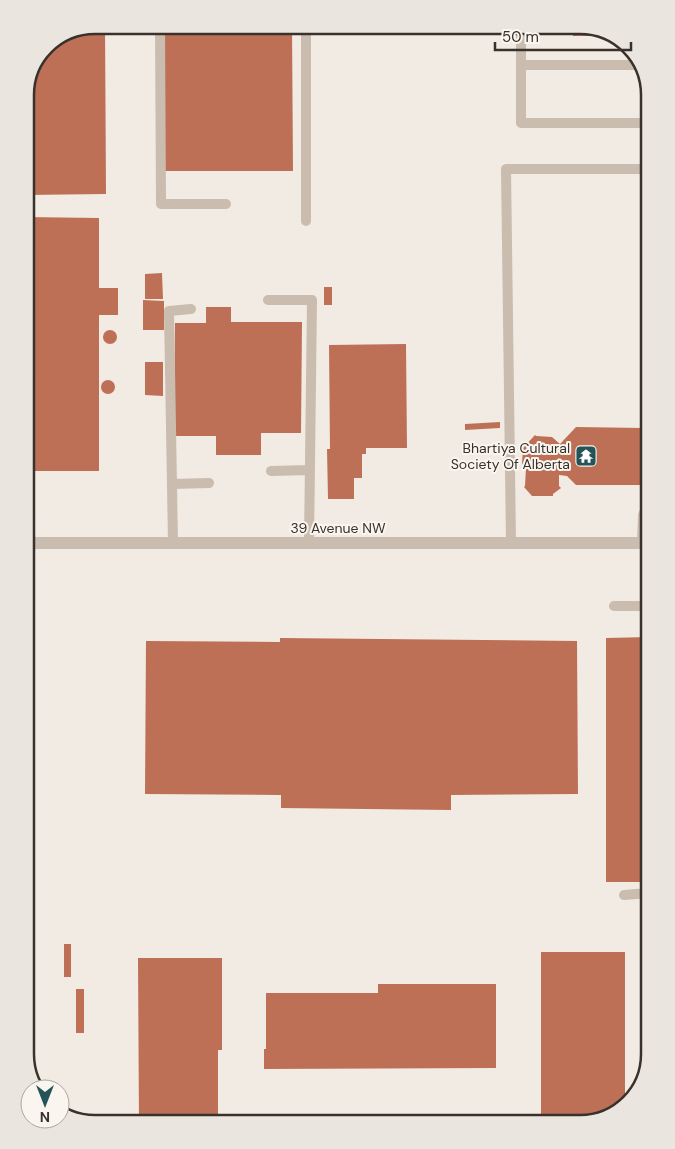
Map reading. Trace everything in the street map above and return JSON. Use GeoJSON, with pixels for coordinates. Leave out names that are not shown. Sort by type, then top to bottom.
{"type":"FeatureCollection","features":[{"type":"Feature","properties":{"kind":"street","name":"39 Avenue NW"},"geometry":{"type":"LineString","coordinates":[[34,544],[641,543]]}},
{"type":"Feature","properties":{"kind":"lane"},"geometry":{"type":"LineString","coordinates":[[160,34],[161,204],[226,204]]}},
{"type":"Feature","properties":{"kind":"lane"},"geometry":{"type":"LineString","coordinates":[[306,34],[306,220]]}},
{"type":"Feature","properties":{"kind":"lane"},"geometry":{"type":"LineString","coordinates":[[522,34],[521,123],[641,123]]}},
{"type":"Feature","properties":{"kind":"lane"},"geometry":{"type":"LineString","coordinates":[[521,65],[633,65]]}},
{"type":"Feature","properties":{"kind":"lane"},"geometry":{"type":"LineString","coordinates":[[511,543],[506,169],[641,169]]}},
{"type":"Feature","properties":{"kind":"lane"},"geometry":{"type":"LineString","coordinates":[[268,300],[312,300],[310,543]]}},
{"type":"Feature","properties":{"kind":"lane"},"geometry":{"type":"LineString","coordinates":[[173,544],[169,311],[191,309]]}},
{"type":"Feature","properties":{"kind":"lane"},"geometry":{"type":"LineString","coordinates":[[271,471],[310,470]]}},
{"type":"Feature","properties":{"kind":"lane"},"geometry":{"type":"LineString","coordinates":[[172,484],[209,483]]}},
{"type":"Feature","properties":{"kind":"lane"},"geometry":{"type":"LineString","coordinates":[[614,606],[641,606]]}},
{"type":"Feature","properties":{"kind":"lane"},"geometry":{"type":"LineString","coordinates":[[624,895],[641,894]]}},
{"type":"Feature","properties":{"kind":"building"},"geometry":{"type":"Polygon","coordinates":[[[87,34],[105,34],[106,194],[34,195],[34,91],[36,79],[46,58],[54,49],[75,37],[87,34]]]}},
{"type":"Feature","properties":{"kind":"building"},"geometry":{"type":"Polygon","coordinates":[[[165,34],[292,34],[293,171],[165,171],[165,34]]]}},
{"type":"Feature","properties":{"kind":"building"},"geometry":{"type":"Polygon","coordinates":[[[573,34],[584,34],[596,36],[573,36],[573,34]]]}},
{"type":"Feature","properties":{"kind":"building"},"geometry":{"type":"Polygon","coordinates":[[[34,217],[99,218],[99,288],[118,288],[118,315],[99,315],[99,471],[34,471],[34,217]]]}},
{"type":"Feature","properties":{"kind":"building"},"geometry":{"type":"Polygon","coordinates":[[[162,273],[163,299],[145,299],[145,274],[162,273]]]}},
{"type":"Feature","properties":{"kind":"building"},"geometry":{"type":"Polygon","coordinates":[[[324,287],[332,287],[332,305],[324,305],[324,287]]]}},
{"type":"Feature","properties":{"kind":"building"},"geometry":{"type":"Polygon","coordinates":[[[143,300],[164,301],[164,330],[143,330],[143,300]]]}},
{"type":"Feature","properties":{"kind":"building"},"geometry":{"type":"Polygon","coordinates":[[[206,307],[231,307],[231,322],[302,322],[301,433],[261,433],[261,455],[216,455],[216,436],[174,436],[175,323],[206,323],[206,307]]]}},
{"type":"Feature","properties":{"kind":"building"},"geometry":{"type":"Polygon","coordinates":[[[110,330],[115,332],[117,337],[115,342],[110,344],[105,342],[103,337],[105,332],[110,330]]]}},
{"type":"Feature","properties":{"kind":"building"},"geometry":{"type":"Polygon","coordinates":[[[406,344],[407,448],[366,448],[366,454],[362,454],[362,478],[354,478],[354,499],[328,499],[327,449],[330,449],[329,345],[406,344]]]}},
{"type":"Feature","properties":{"kind":"building"},"geometry":{"type":"Polygon","coordinates":[[[145,362],[163,362],[163,396],[145,395],[145,362]]]}},
{"type":"Feature","properties":{"kind":"building"},"geometry":{"type":"Polygon","coordinates":[[[108,380],[113,382],[115,387],[113,392],[108,394],[103,392],[101,387],[103,382],[108,380]]]}},
{"type":"Feature","properties":{"kind":"building"},"geometry":{"type":"Polygon","coordinates":[[[500,422],[500,428],[465,430],[465,424],[500,422]]]}},
{"type":"Feature","properties":{"kind":"building","name":"Bhartiya Cultural Society Of Alberta"},"geometry":{"type":"Polygon","coordinates":[[[576,427],[641,428],[641,485],[576,485],[567,476],[559,475],[559,486],[561,488],[553,496],[532,496],[524,487],[526,467],[522,464],[523,448],[535,435],[552,437],[560,444],[576,427]]]}},
{"type":"Feature","properties":{"kind":"building"},"geometry":{"type":"Polygon","coordinates":[[[641,637],[641,882],[606,882],[606,638],[641,637]]]}},
{"type":"Feature","properties":{"kind":"building"},"geometry":{"type":"Polygon","coordinates":[[[280,638],[577,641],[578,794],[451,795],[451,810],[281,808],[281,795],[145,794],[146,641],[280,642],[280,638]]]}},
{"type":"Feature","properties":{"kind":"building"},"geometry":{"type":"Polygon","coordinates":[[[64,944],[71,944],[71,977],[64,977],[64,944]]]}},
{"type":"Feature","properties":{"kind":"building"},"geometry":{"type":"Polygon","coordinates":[[[541,952],[625,952],[625,1096],[607,1109],[592,1114],[541,1115],[541,952]]]}},
{"type":"Feature","properties":{"kind":"building"},"geometry":{"type":"Polygon","coordinates":[[[138,958],[222,958],[222,1050],[218,1050],[218,1115],[139,1115],[138,958]]]}},
{"type":"Feature","properties":{"kind":"building"},"geometry":{"type":"Polygon","coordinates":[[[378,984],[496,984],[496,1068],[264,1069],[266,993],[378,993],[378,984]]]}},
{"type":"Feature","properties":{"kind":"building"},"geometry":{"type":"Polygon","coordinates":[[[76,989],[84,989],[84,1033],[76,1033],[76,989]]]}},
{"type":"Feature","properties":{"kind":"building"},"geometry":{"type":"Polygon","coordinates":[[[338,1114],[425,1114],[425,1115],[338,1114]]]}},
{"type":"Feature","properties":{"kind":"place","name":"Bhartiya Cultural Society Of Alberta"},"geometry":{"type":"Point","coordinates":[586,456]}}]}
